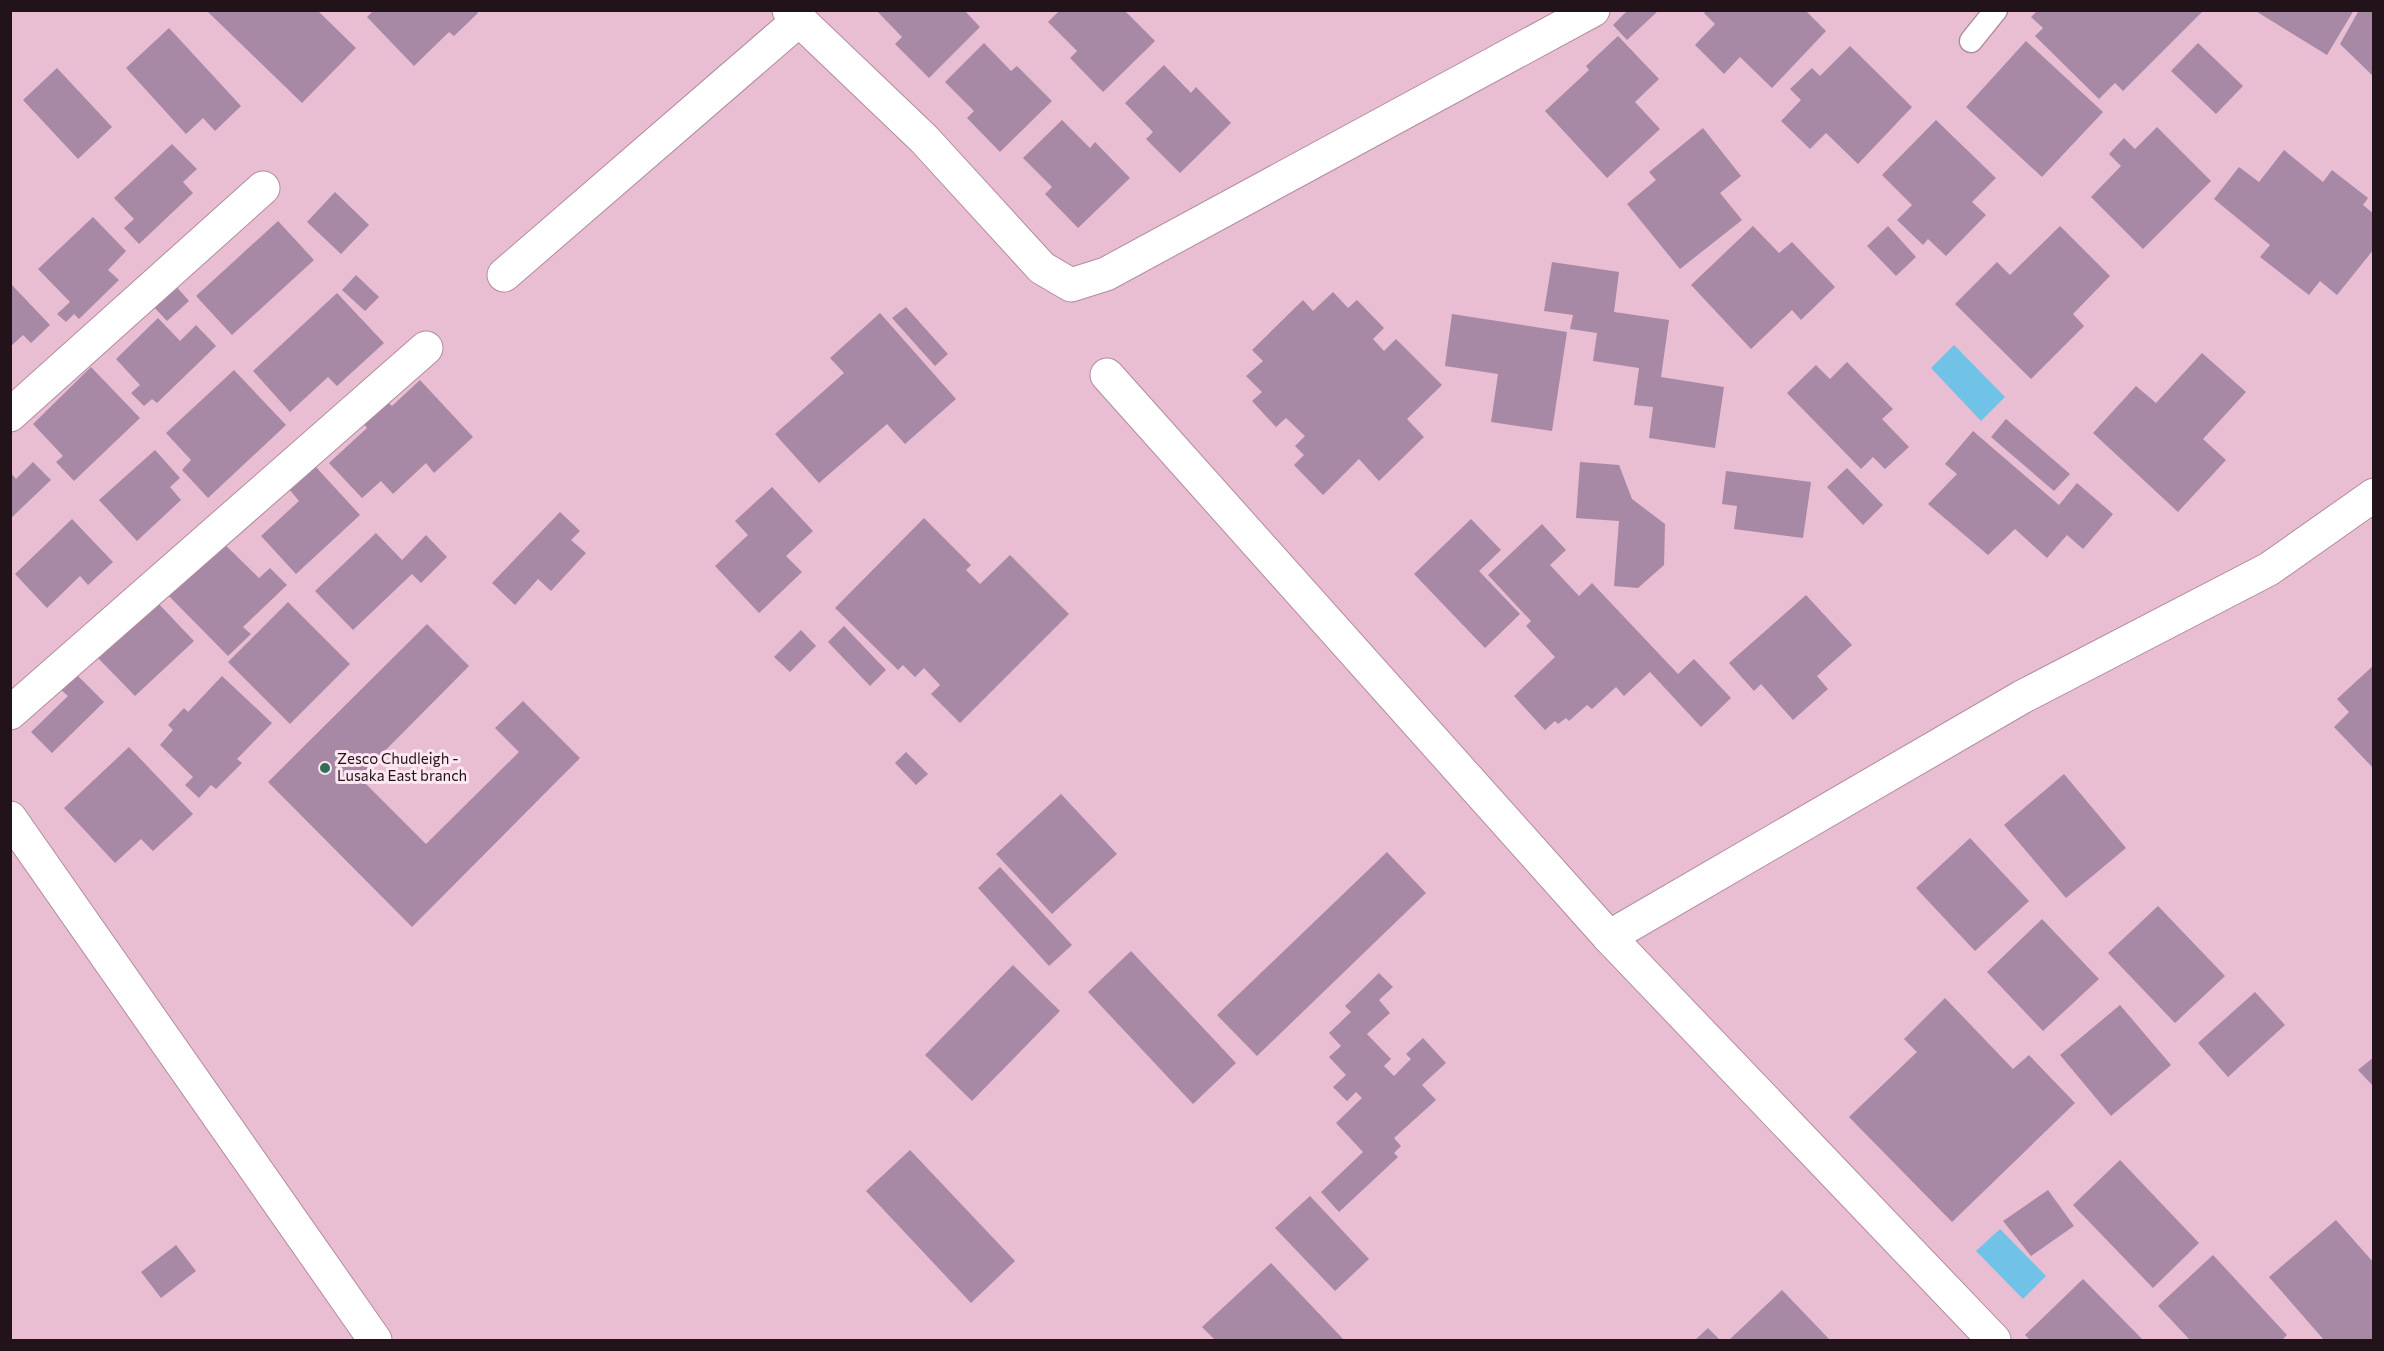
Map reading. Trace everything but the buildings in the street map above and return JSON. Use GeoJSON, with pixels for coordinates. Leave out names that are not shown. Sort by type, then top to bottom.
{"type":"FeatureCollection","features":[{"type":"Feature","properties":{"kind":"street"},"geometry":{"type":"LineString","coordinates":[[504,275],[794,15],[924,139],[1042,267],[1071,285],[1106,274],[1593,10]]}},
{"type":"Feature","properties":{"kind":"street"},"geometry":{"type":"LineString","coordinates":[[10,415],[263,188]]}},
{"type":"Feature","properties":{"kind":"street"},"geometry":{"type":"LineString","coordinates":[[10,713],[426,348]]}},
{"type":"Feature","properties":{"kind":"street"},"geometry":{"type":"LineString","coordinates":[[1107,375],[1609,937],[1994,1341]]}},
{"type":"Feature","properties":{"kind":"street"},"geometry":{"type":"LineString","coordinates":[[1609,937],[2022,698],[2269,569],[2373,495]]}},
{"type":"Feature","properties":{"kind":"street"},"geometry":{"type":"LineString","coordinates":[[10,818],[375,1341]]}},
{"type":"Feature","properties":{"kind":"lane"},"geometry":{"type":"LineString","coordinates":[[1971,40],[1996,10]]}},
{"type":"Feature","properties":{"kind":"water"},"geometry":{"type":"Polygon","coordinates":[[[1954,345],[2005,397],[1981,421],[1931,368],[1954,345]]]}},
{"type":"Feature","properties":{"kind":"water"},"geometry":{"type":"Polygon","coordinates":[[[2000,1229],[2046,1276],[2023,1299],[1976,1251],[2000,1229]]]}},
{"type":"Feature","properties":{"kind":"place","name":"Zesco Chudleigh - Lusaka East branch"},"geometry":{"type":"Point","coordinates":[325,768]}}]}
